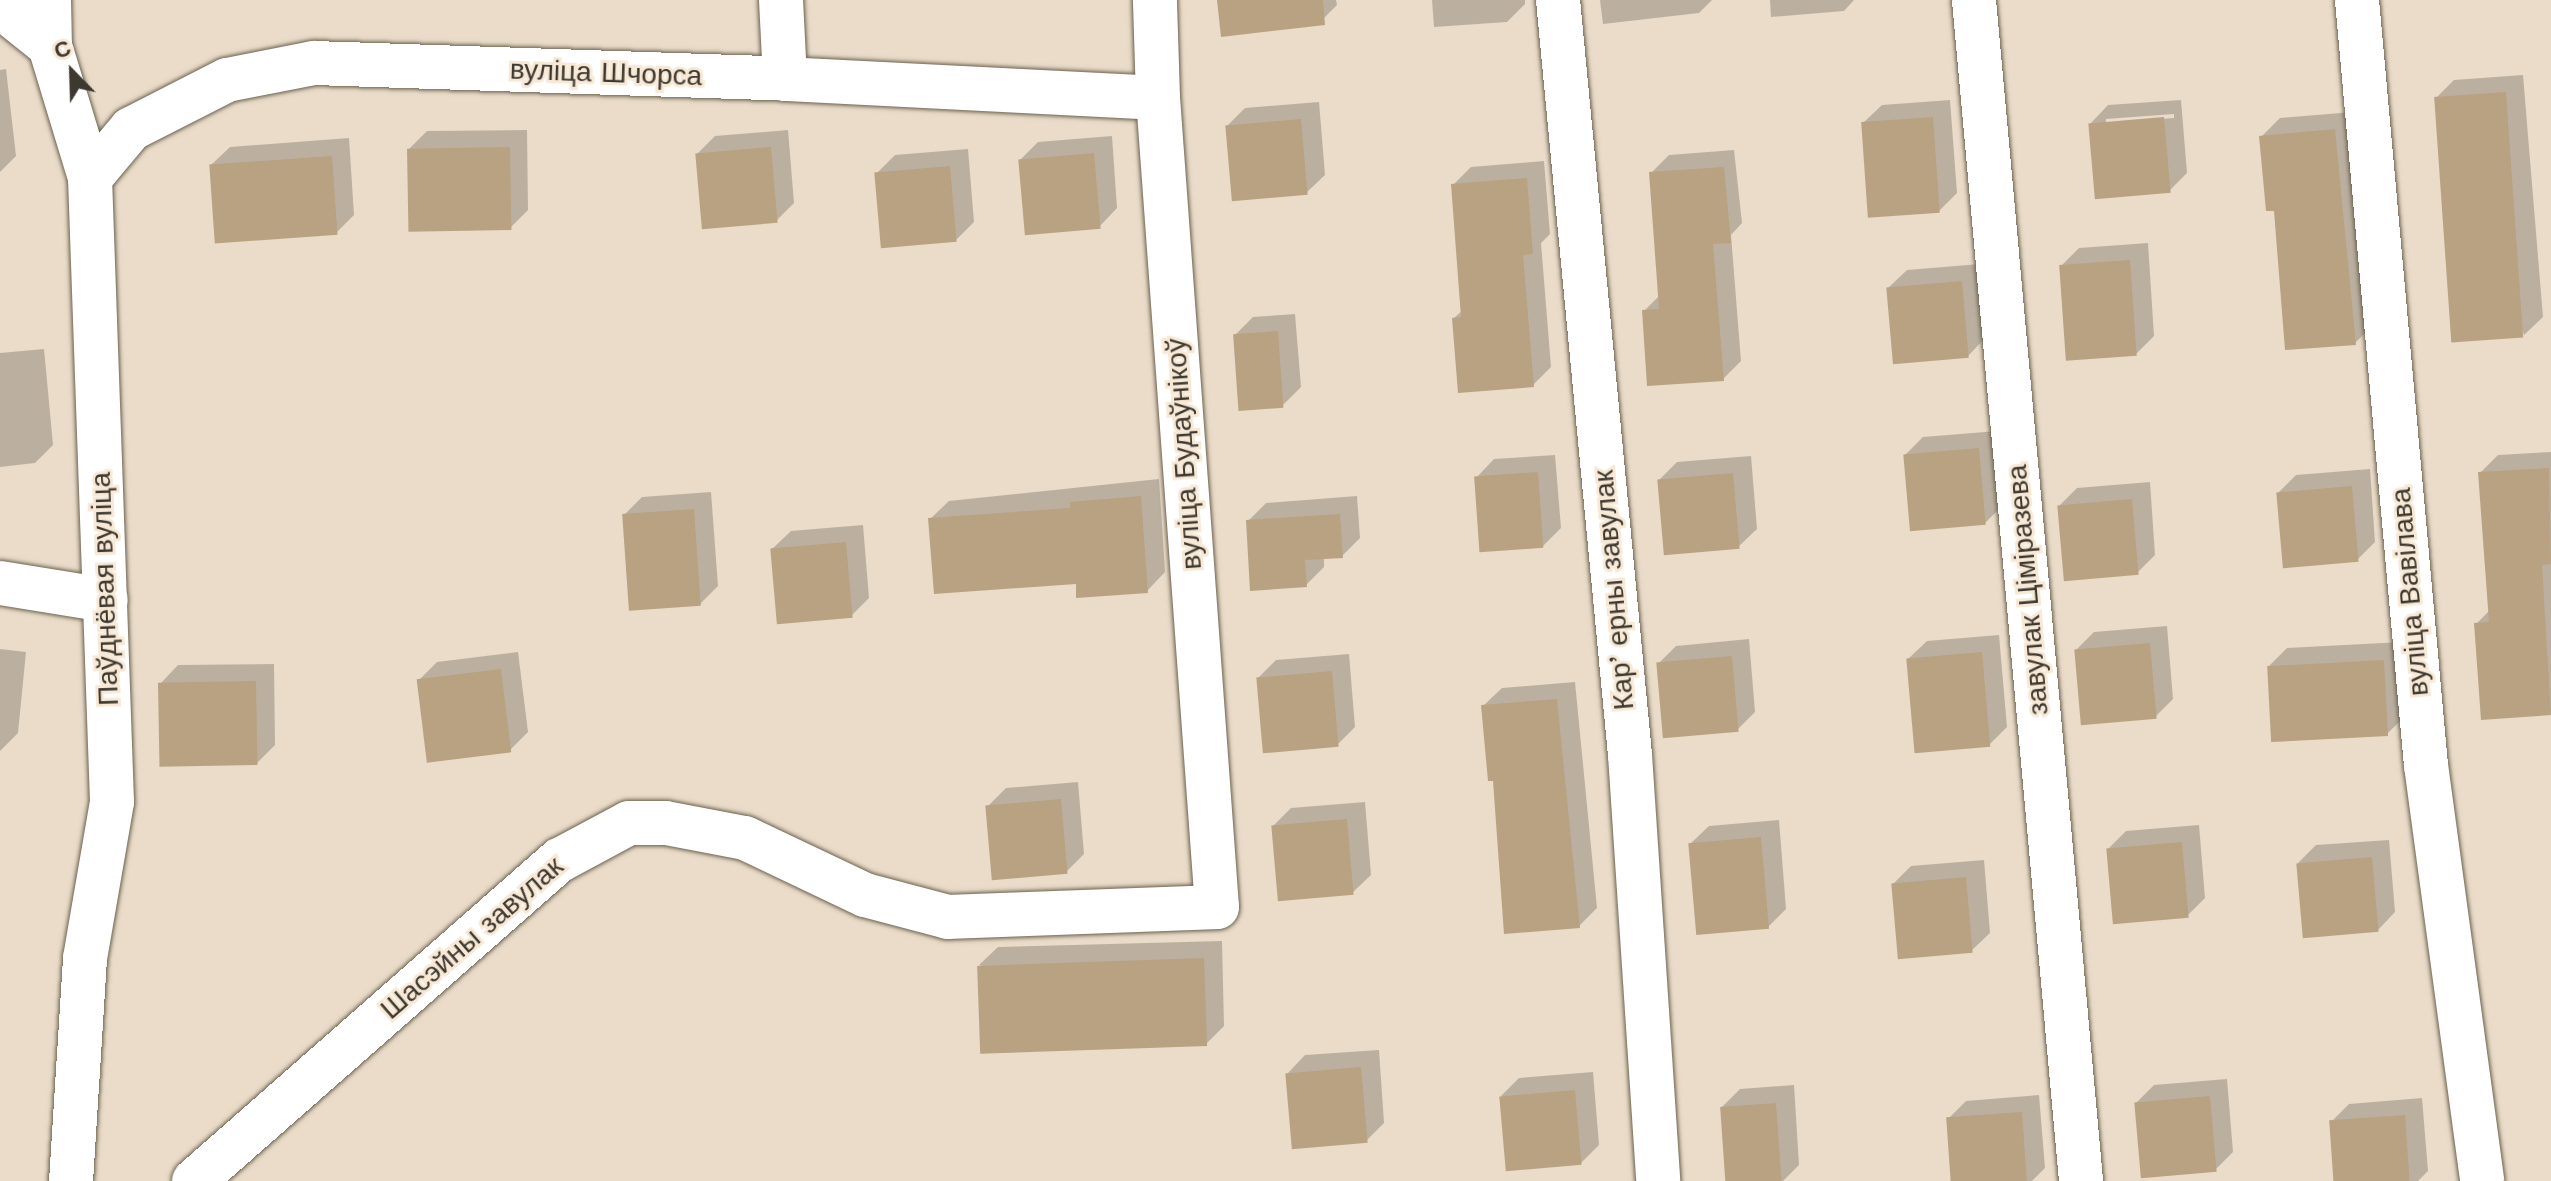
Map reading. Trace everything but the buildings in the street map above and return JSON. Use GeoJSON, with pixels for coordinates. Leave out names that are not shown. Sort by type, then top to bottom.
{"type":"FeatureCollection","features":[{"type":"Feature","properties":{"kind":"street","name":"Паўднёвая вуліца"},"geometry":{"type":"LineString","coordinates":[[49,0],[50,46],[90,178],[112,802],[85,959],[71,1181]]}},
{"type":"Feature","properties":{"kind":"street"},"geometry":{"type":"LineString","coordinates":[[781,0],[785,79]]}},
{"type":"Feature","properties":{"kind":"street","name":"вуліца Будаўнікоў"},"geometry":{"type":"LineString","coordinates":[[1155,0],[1158,98],[1217,907]]}},
{"type":"Feature","properties":{"kind":"street","name":"Карʼерны завулак"},"geometry":{"type":"LineString","coordinates":[[1558,0],[1630,755],[1658,1181]]}},
{"type":"Feature","properties":{"kind":"street","name":"завулак Ціміразева"},"geometry":{"type":"LineString","coordinates":[[1974,0],[2081,1181]]}},
{"type":"Feature","properties":{"kind":"street","name":"вуліца Вавілава"},"geometry":{"type":"LineString","coordinates":[[2357,0],[2426,765],[2482,1181]]}},
{"type":"Feature","properties":{"kind":"street"},"geometry":{"type":"LineString","coordinates":[[0,6],[50,46]]}},
{"type":"Feature","properties":{"kind":"street","name":"вуліца Шчорса"},"geometry":{"type":"LineString","coordinates":[[90,178],[131,129],[227,80],[314,63],[785,79],[1158,98]]}},
{"type":"Feature","properties":{"kind":"street"},"geometry":{"type":"LineString","coordinates":[[0,583],[106,600]]}},
{"type":"Feature","properties":{"kind":"street","name":"Шасэйны завулак"},"geometry":{"type":"LineString","coordinates":[[194,1181],[560,860],[629,823],[666,823],[745,838],[865,895],[948,917],[1217,907]]}}]}
